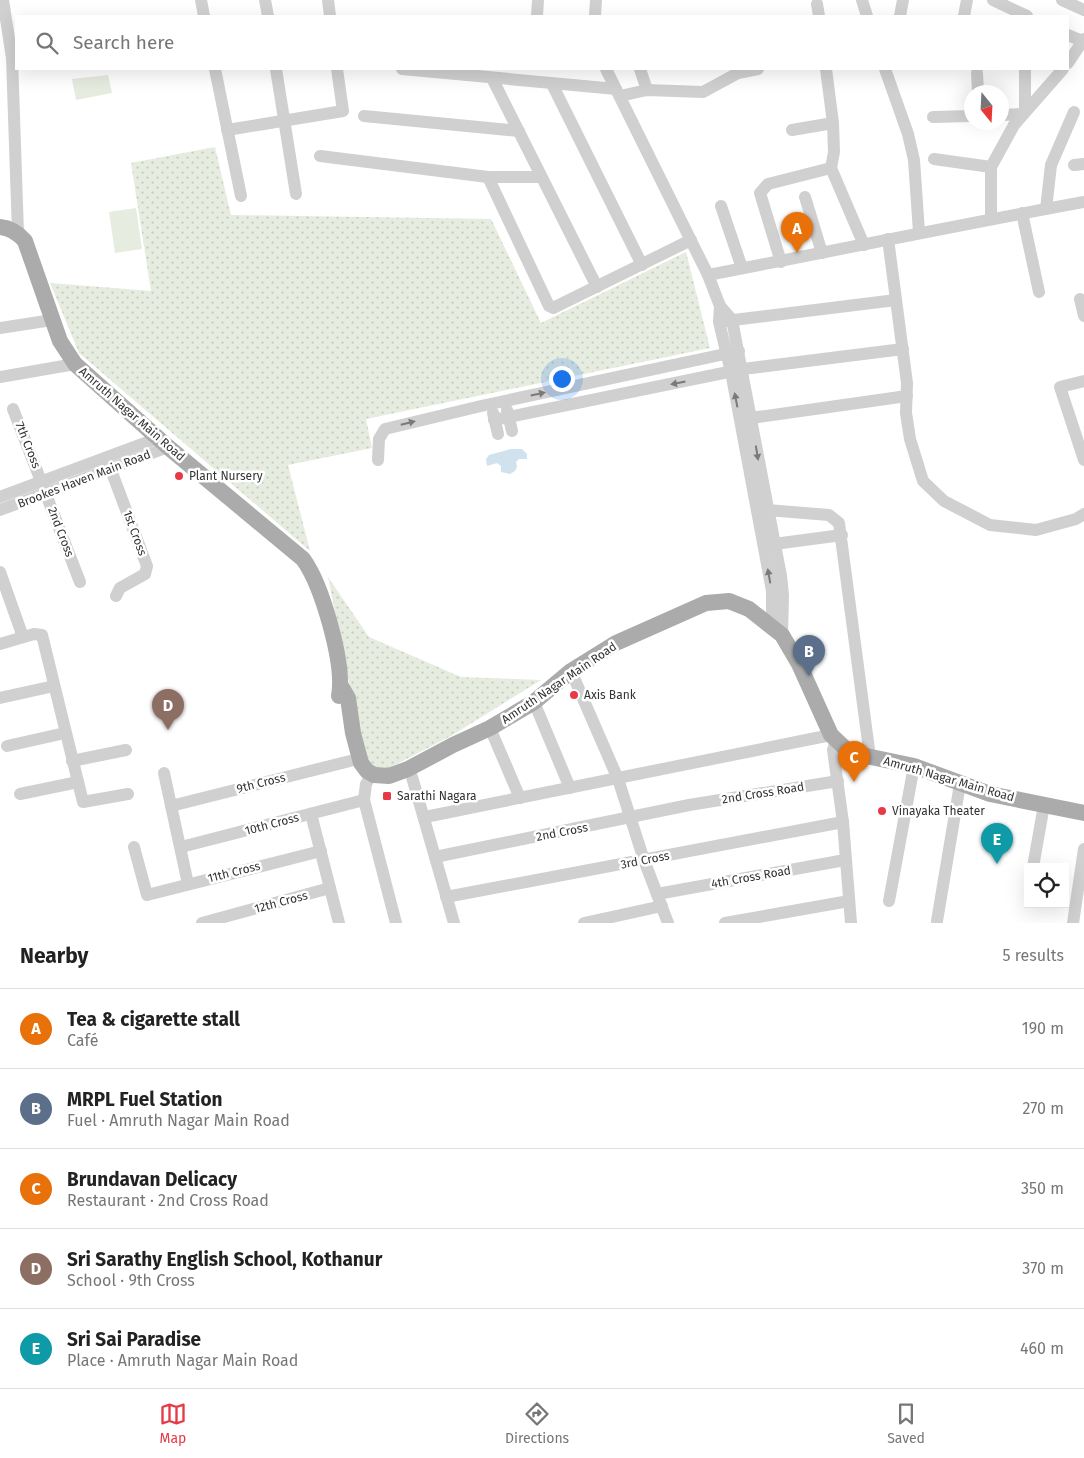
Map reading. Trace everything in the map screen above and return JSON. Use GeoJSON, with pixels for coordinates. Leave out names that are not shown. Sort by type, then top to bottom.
{"type":"FeatureCollection","features":[{"type":"Feature","properties":{"kind":"main road"},"geometry":{"type":"LineString","coordinates":[[0,227],[8,228],[18,233]]}},
{"type":"Feature","properties":{"kind":"main road","name":"Amruth Nagar Main Road"},"geometry":{"type":"LineString","coordinates":[[18,233],[25,241],[60,341],[75,364],[163,443],[303,559],[312,572],[338,658],[341,686],[338,698],[350,761],[353,770],[367,786],[386,786],[412,777],[458,753],[485,731]]}},
{"type":"Feature","properties":{"kind":"main road","name":"Amruth Nagar Main Road"},"geometry":{"type":"LineString","coordinates":[[367,786],[408,770],[454,745],[485,731],[534,702],[572,671],[616,643],[706,603],[729,601],[749,609],[777,630],[799,664],[834,738],[846,749],[870,757],[914,766],[990,794],[1084,813]]}},
{"type":"Feature","properties":{"kind":"main road","name":"Amruth Nagar Main Road"},"geometry":{"type":"LineString","coordinates":[[341,686],[348,698],[353,733],[367,786]]}},
{"type":"Feature","properties":{"kind":"street"},"geometry":{"type":"LineString","coordinates":[[3,0],[3,16],[14,88],[18,233]]}},
{"type":"Feature","properties":{"kind":"street"},"geometry":{"type":"LineString","coordinates":[[201,0],[204,15]]}},
{"type":"Feature","properties":{"kind":"street"},"geometry":{"type":"LineString","coordinates":[[265,0],[268,15]]}},
{"type":"Feature","properties":{"kind":"street"},"geometry":{"type":"LineString","coordinates":[[328,0],[330,15]]}},
{"type":"Feature","properties":{"kind":"street"},"geometry":{"type":"LineString","coordinates":[[537,15],[538,0]]}},
{"type":"Feature","properties":{"kind":"street"},"geometry":{"type":"LineString","coordinates":[[595,15],[596,0]]}},
{"type":"Feature","properties":{"kind":"street"},"geometry":{"type":"LineString","coordinates":[[862,0],[867,15]]}},
{"type":"Feature","properties":{"kind":"street"},"geometry":{"type":"LineString","coordinates":[[900,15],[903,0]]}},
{"type":"Feature","properties":{"kind":"street"},"geometry":{"type":"LineString","coordinates":[[964,15],[967,0]]}},
{"type":"Feature","properties":{"kind":"street"},"geometry":{"type":"LineString","coordinates":[[994,0],[1025,15]]}},
{"type":"Feature","properties":{"kind":"street"},"geometry":{"type":"LineString","coordinates":[[1062,0],[1084,10]]}},
{"type":"Feature","properties":{"kind":"street"},"geometry":{"type":"LineString","coordinates":[[1069,35],[1083,40],[1069,61]]}},
{"type":"Feature","properties":{"kind":"street"},"geometry":{"type":"LineString","coordinates":[[215,70],[241,196]]}},
{"type":"Feature","properties":{"kind":"street"},"geometry":{"type":"LineString","coordinates":[[276,70],[296,194]]}},
{"type":"Feature","properties":{"kind":"street"},"geometry":{"type":"LineString","coordinates":[[227,130],[343,111],[337,70]]}},
{"type":"Feature","properties":{"kind":"street"},"geometry":{"type":"LineString","coordinates":[[412,70],[618,92],[647,90],[702,92],[738,73],[753,70]]}},
{"type":"Feature","properties":{"kind":"street"},"geometry":{"type":"LineString","coordinates":[[607,70],[708,275],[725,321],[737,371],[777,630]]}},
{"type":"Feature","properties":{"kind":"street"},"geometry":{"type":"LineString","coordinates":[[640,70],[647,90]]}},
{"type":"Feature","properties":{"kind":"street"},"geometry":{"type":"LineString","coordinates":[[826,70],[833,123],[834,152],[831,168],[864,245]]}},
{"type":"Feature","properties":{"kind":"street"},"geometry":{"type":"LineString","coordinates":[[886,70],[908,134],[914,160],[919,232]]}},
{"type":"Feature","properties":{"kind":"street"},"geometry":{"type":"LineString","coordinates":[[1024,113],[1025,70]]}},
{"type":"Feature","properties":{"kind":"street"},"geometry":{"type":"LineString","coordinates":[[991,219],[991,167],[1003,142],[1024,113],[1062,70]]}},
{"type":"Feature","properties":{"kind":"street"},"geometry":{"type":"LineString","coordinates":[[977,73],[978,85]]}},
{"type":"Feature","properties":{"kind":"street"},"geometry":{"type":"LineString","coordinates":[[492,78],[597,286]]}},
{"type":"Feature","properties":{"kind":"street"},"geometry":{"type":"LineString","coordinates":[[552,84],[642,265]]}},
{"type":"Feature","properties":{"kind":"street"},"geometry":{"type":"LineString","coordinates":[[1046,209],[1051,165],[1074,112]]}},
{"type":"Feature","properties":{"kind":"street"},"geometry":{"type":"LineString","coordinates":[[1009,114],[1024,113]]}},
{"type":"Feature","properties":{"kind":"street"},"geometry":{"type":"LineString","coordinates":[[364,116],[519,132]]}},
{"type":"Feature","properties":{"kind":"street"},"geometry":{"type":"LineString","coordinates":[[933,117],[964,116]]}},
{"type":"Feature","properties":{"kind":"street"},"geometry":{"type":"LineString","coordinates":[[792,130],[833,123]]}},
{"type":"Feature","properties":{"kind":"street"},"geometry":{"type":"LineString","coordinates":[[320,156],[488,177],[541,177]]}},
{"type":"Feature","properties":{"kind":"street"},"geometry":{"type":"LineString","coordinates":[[934,159],[991,167]]}},
{"type":"Feature","properties":{"kind":"street"},"geometry":{"type":"LineString","coordinates":[[781,262],[760,193],[762,187],[831,168]]}},
{"type":"Feature","properties":{"kind":"street"},"geometry":{"type":"LineString","coordinates":[[488,177],[549,306],[556,308],[691,240]]}},
{"type":"Feature","properties":{"kind":"street"},"geometry":{"type":"LineString","coordinates":[[805,197],[822,253]]}},
{"type":"Feature","properties":{"kind":"street"},"geometry":{"type":"LineString","coordinates":[[708,275],[781,262],[919,232],[1084,202]]}},
{"type":"Feature","properties":{"kind":"street"},"geometry":{"type":"LineString","coordinates":[[721,206],[742,268]]}},
{"type":"Feature","properties":{"kind":"street"},"geometry":{"type":"LineString","coordinates":[[1022,213],[1039,292]]}},
{"type":"Feature","properties":{"kind":"street"},"geometry":{"type":"LineString","coordinates":[[888,239],[903,349],[907,396],[906,413],[910,439],[924,480],[944,501],[990,525],[1036,530],[1076,519],[1084,514]]}},
{"type":"Feature","properties":{"kind":"street"},"geometry":{"type":"LineString","coordinates":[[1080,298],[1084,316]]}},
{"type":"Feature","properties":{"kind":"street"},"geometry":{"type":"LineString","coordinates":[[725,321],[896,300]]}},
{"type":"Feature","properties":{"kind":"street"},"geometry":{"type":"LineString","coordinates":[[0,328],[52,320]]}},
{"type":"Feature","properties":{"kind":"street"},"geometry":{"type":"LineString","coordinates":[[494,420],[737,371],[903,349]]}},
{"type":"Feature","properties":{"kind":"street"},"geometry":{"type":"LineString","coordinates":[[378,456],[379,439],[385,429],[490,404],[733,352]]}},
{"type":"Feature","properties":{"kind":"street"},"geometry":{"type":"LineString","coordinates":[[0,377],[75,364]]}},
{"type":"Feature","properties":{"kind":"street"},"geometry":{"type":"LineString","coordinates":[[737,371],[751,418],[783,595],[777,630]]}},
{"type":"Feature","properties":{"kind":"street"},"geometry":{"type":"LineString","coordinates":[[1084,381],[1060,387],[1084,460]]}},
{"type":"Feature","properties":{"kind":"street"},"geometry":{"type":"LineString","coordinates":[[751,418],[907,396]]}},
{"type":"Feature","properties":{"kind":"street"},"geometry":{"type":"LineString","coordinates":[[505,401],[512,431]]}},
{"type":"Feature","properties":{"kind":"street"},"geometry":{"type":"LineString","coordinates":[[490,404],[498,434]]}},
{"type":"Feature","properties":{"kind":"street","name":"7th Cross"},"geometry":{"type":"LineString","coordinates":[[13,409],[44,487]]}},
{"type":"Feature","properties":{"kind":"street","name":"Brookes Haven Main Road"},"geometry":{"type":"LineString","coordinates":[[0,510],[44,487],[163,443]]}},
{"type":"Feature","properties":{"kind":"street","name":"1st Cross"},"geometry":{"type":"LineString","coordinates":[[109,463],[147,566],[144,574],[120,588],[116,596]]}},
{"type":"Feature","properties":{"kind":"street","name":"Brookes Haven Main Road"},"geometry":{"type":"LineString","coordinates":[[0,497],[44,487]]}},
{"type":"Feature","properties":{"kind":"street","name":"2nd Cross"},"geometry":{"type":"LineString","coordinates":[[44,487],[80,582]]}},
{"type":"Feature","properties":{"kind":"street"},"geometry":{"type":"LineString","coordinates":[[767,510],[829,515],[839,523],[870,757]]}},
{"type":"Feature","properties":{"kind":"street"},"geometry":{"type":"LineString","coordinates":[[774,544],[842,535]]}},
{"type":"Feature","properties":{"kind":"street"},"geometry":{"type":"LineString","coordinates":[[0,572],[24,637]]}},
{"type":"Feature","properties":{"kind":"street"},"geometry":{"type":"LineString","coordinates":[[0,644],[34,634],[42,636],[83,802],[128,794]]}},
{"type":"Feature","properties":{"kind":"street"},"geometry":{"type":"LineString","coordinates":[[572,671],[618,779],[644,860],[668,923]]}},
{"type":"Feature","properties":{"kind":"street"},"geometry":{"type":"LineString","coordinates":[[0,698],[54,686]]}},
{"type":"Feature","properties":{"kind":"street"},"geometry":{"type":"LineString","coordinates":[[534,702],[570,788]]}},
{"type":"Feature","properties":{"kind":"street"},"geometry":{"type":"LineString","coordinates":[[485,731],[520,798]]}},
{"type":"Feature","properties":{"kind":"street"},"geometry":{"type":"LineString","coordinates":[[7,746],[66,733]]}},
{"type":"Feature","properties":{"kind":"street"},"geometry":{"type":"LineString","coordinates":[[425,817],[834,738],[833,750],[843,822],[850,923]]}},
{"type":"Feature","properties":{"kind":"street"},"geometry":{"type":"LineString","coordinates":[[72,760],[126,750]]}},
{"type":"Feature","properties":{"kind":"street","name":"9th Cross"},"geometry":{"type":"LineString","coordinates":[[172,806],[350,761]]}},
{"type":"Feature","properties":{"kind":"street"},"geometry":{"type":"LineString","coordinates":[[890,901],[914,766]]}},
{"type":"Feature","properties":{"kind":"street"},"geometry":{"type":"LineString","coordinates":[[164,773],[188,884]]}},
{"type":"Feature","properties":{"kind":"street"},"geometry":{"type":"LineString","coordinates":[[412,777],[454,923]]}},
{"type":"Feature","properties":{"kind":"street","name":"2nd Cross Road"},"geometry":{"type":"LineString","coordinates":[[689,805],[838,780]]}},
{"type":"Feature","properties":{"kind":"street"},"geometry":{"type":"LineString","coordinates":[[20,794],[78,782]]}},
{"type":"Feature","properties":{"kind":"street"},"geometry":{"type":"LineString","coordinates":[[937,921],[960,784]]}},
{"type":"Feature","properties":{"kind":"street"},"geometry":{"type":"LineString","coordinates":[[367,786],[396,923]]}},
{"type":"Feature","properties":{"kind":"street","name":"10th Cross"},"geometry":{"type":"LineString","coordinates":[[181,847],[311,814],[367,786]]}},
{"type":"Feature","properties":{"kind":"street","name":"2nd Cross"},"geometry":{"type":"LineString","coordinates":[[435,857],[689,805]]}},
{"type":"Feature","properties":{"kind":"street"},"geometry":{"type":"LineString","coordinates":[[1034,863],[1044,805]]}},
{"type":"Feature","properties":{"kind":"street"},"geometry":{"type":"LineString","coordinates":[[311,814],[339,923]]}},
{"type":"Feature","properties":{"kind":"street","name":"3rd Cross"},"geometry":{"type":"LineString","coordinates":[[446,897],[843,822]]}},
{"type":"Feature","properties":{"kind":"street","name":"11th Cross"},"geometry":{"type":"LineString","coordinates":[[134,847],[147,895],[321,851]]}},
{"type":"Feature","properties":{"kind":"street"},"geometry":{"type":"LineString","coordinates":[[1073,923],[1084,848]]}},
{"type":"Feature","properties":{"kind":"street","name":"4th Cross Road"},"geometry":{"type":"LineString","coordinates":[[657,894],[845,860]]}},
{"type":"Feature","properties":{"kind":"street","name":"12th Cross"},"geometry":{"type":"LineString","coordinates":[[202,923],[330,888]]}},
{"type":"Feature","properties":{"kind":"street"},"geometry":{"type":"LineString","coordinates":[[725,923],[849,901]]}},
{"type":"Feature","properties":{"kind":"street"},"geometry":{"type":"LineString","coordinates":[[584,923],[662,906]]}},
{"type":"Feature","properties":{"kind":"shaded area"},"geometry":{"type":"Polygon","coordinates":[[[108,75],[112,93],[76,100],[72,79],[108,75]]]}},
{"type":"Feature","properties":{"kind":"shaded area"},"geometry":{"type":"Polygon","coordinates":[[[215,147],[231,215],[491,219],[541,323],[686,252],[710,348],[366,419],[372,448],[288,465],[310,551],[79,353],[50,283],[151,291],[131,163],[215,147]]]}},
{"type":"Feature","properties":{"kind":"shaded area"},"geometry":{"type":"Polygon","coordinates":[[[136,208],[142,249],[115,253],[109,212],[136,208]]]}},
{"type":"Feature","properties":{"kind":"shaded area"},"geometry":{"type":"Polygon","coordinates":[[[328,577],[369,637],[461,677],[541,680],[451,736],[389,768],[374,768],[364,757],[328,577]]]}},
{"type":"Feature","properties":{"kind":"water"},"geometry":{"type":"Polygon","coordinates":[[[511,449],[522,449],[527,454],[527,459],[519,459],[516,462],[517,467],[515,471],[510,474],[501,472],[501,466],[497,463],[487,466],[486,459],[489,455],[511,449]]]}},
{"type":"Feature","properties":{"kind":"place","name":"Tea & cigarette stall"},"geometry":{"type":"Point","coordinates":[797,253]}},
{"type":"Feature","properties":{"kind":"place","name":"Plant Nursery"},"geometry":{"type":"Point","coordinates":[179,476]}},
{"type":"Feature","properties":{"kind":"place","name":"MRPL Fuel Station"},"geometry":{"type":"Point","coordinates":[809,676]}},
{"type":"Feature","properties":{"kind":"place","name":"Axis Bank"},"geometry":{"type":"Point","coordinates":[574,695]}},
{"type":"Feature","properties":{"kind":"place","name":"Sri Sarathy English School, Kothanur"},"geometry":{"type":"Point","coordinates":[168,730]}},
{"type":"Feature","properties":{"kind":"place","name":"Brundavan Delicacy"},"geometry":{"type":"Point","coordinates":[854,782]}},
{"type":"Feature","properties":{"kind":"place","name":"Sarathi Nagara"},"geometry":{"type":"Point","coordinates":[387,796]}},
{"type":"Feature","properties":{"kind":"place","name":"Vinayaka Theater"},"geometry":{"type":"Point","coordinates":[882,811]}},
{"type":"Feature","properties":{"kind":"place","name":"Sri Sai Paradise"},"geometry":{"type":"Point","coordinates":[997,864]}}]}
